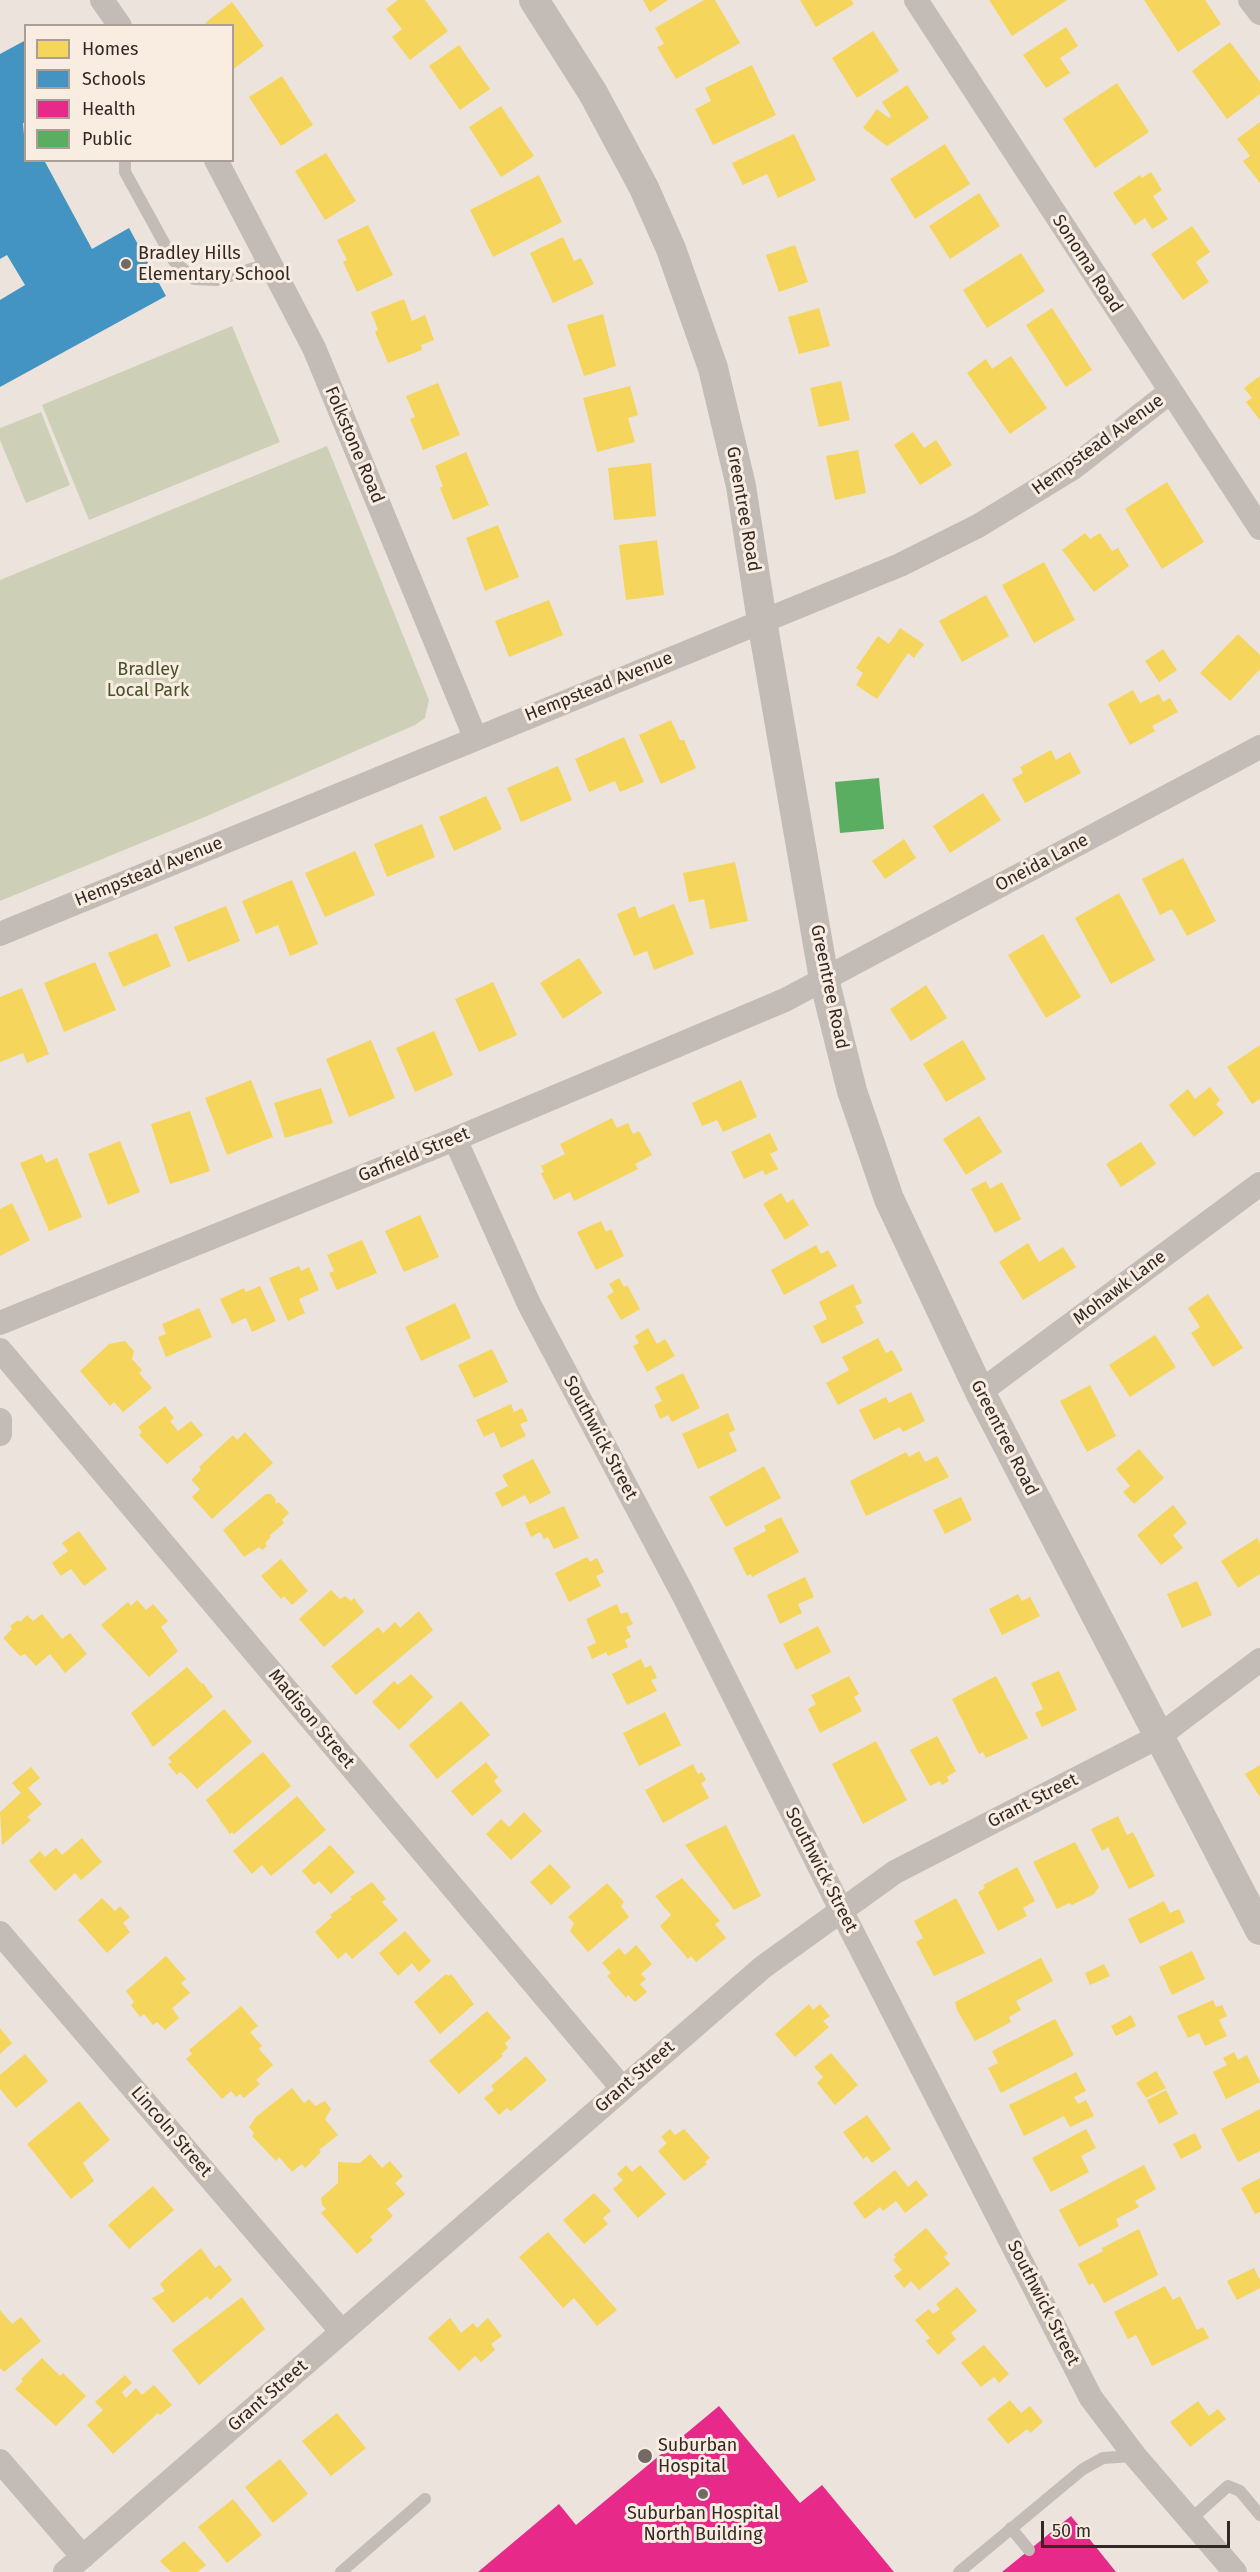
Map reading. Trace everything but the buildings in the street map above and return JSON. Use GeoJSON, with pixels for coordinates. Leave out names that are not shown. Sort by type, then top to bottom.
{"type":"FeatureCollection","features":[{"type":"Feature","properties":{"kind":"street"},"geometry":{"type":"LineString","coordinates":[[102,0],[119,24]]}},
{"type":"Feature","properties":{"kind":"street","name":"Greentree Road"},"geometry":{"type":"LineString","coordinates":[[534,0],[588,83],[618,138],[671,249],[693,306],[729,425],[824,979],[852,1091],[889,1199],[980,1392],[1260,1930]]}},
{"type":"Feature","properties":{"kind":"street","name":"Sonoma Road"},"geometry":{"type":"LineString","coordinates":[[916,0],[1260,528]]}},
{"type":"Feature","properties":{"kind":"street"},"geometry":{"type":"LineString","coordinates":[[1250,0],[1260,12]]}},
{"type":"Feature","properties":{"kind":"street","name":"Folkstone Road"},"geometry":{"type":"LineString","coordinates":[[217,162],[314,348],[475,737]]}},
{"type":"Feature","properties":{"kind":"street","name":"Hempstead Avenue"},"geometry":{"type":"LineString","coordinates":[[0,934],[475,737],[900,565],[978,526],[1073,468],[1170,392]]}},
{"type":"Feature","properties":{"kind":"street","name":"Oneida Lane"},"geometry":{"type":"LineString","coordinates":[[824,979],[1260,747]]}},
{"type":"Feature","properties":{"kind":"street","name":"Garfield Street"},"geometry":{"type":"LineString","coordinates":[[0,1323],[455,1139],[785,1000],[824,979]]}},
{"type":"Feature","properties":{"kind":"street","name":"Southwick Street"},"geometry":{"type":"LineString","coordinates":[[455,1139],[530,1304],[683,1594],[841,1910],[1091,2398],[1135,2456],[1235,2572]]}},
{"type":"Feature","properties":{"kind":"street","name":"Mohawk Lane"},"geometry":{"type":"LineString","coordinates":[[980,1392],[1260,1184]]}},
{"type":"Feature","properties":{"kind":"street","name":"Madison Street"},"geometry":{"type":"LineString","coordinates":[[0,1350],[622,2088]]}},
{"type":"Feature","properties":{"kind":"street"},"geometry":{"type":"LineString","coordinates":[[0,1419],[0,1434]]}},
{"type":"Feature","properties":{"kind":"street","name":"Grant Street"},"geometry":{"type":"LineString","coordinates":[[74,2564],[763,1966],[895,1872],[1158,1737],[1260,1660]]}},
{"type":"Feature","properties":{"kind":"street","name":"Lincoln Street"},"geometry":{"type":"LineString","coordinates":[[0,1933],[342,2332]]}},
{"type":"Feature","properties":{"kind":"street"},"geometry":{"type":"LineString","coordinates":[[0,2461],[74,2564]]}},
{"type":"Feature","properties":{"kind":"lane"},"geometry":{"type":"LineString","coordinates":[[125,162],[124,172],[174,261],[194,279],[217,280],[270,263]]}},
{"type":"Feature","properties":{"kind":"lane"},"geometry":{"type":"LineString","coordinates":[[959,2572],[1083,2469],[1103,2458],[1135,2456]]}},
{"type":"Feature","properties":{"kind":"lane"},"geometry":{"type":"LineString","coordinates":[[1190,2520],[1228,2486],[1240,2490],[1260,2515]]}},
{"type":"Feature","properties":{"kind":"lane"},"geometry":{"type":"LineString","coordinates":[[343,2571],[425,2499]]}},
{"type":"Feature","properties":{"kind":"lane"},"geometry":{"type":"LineString","coordinates":[[1011,2528],[1029,2550]]}},
{"type":"Feature","properties":{"kind":"green space"},"geometry":{"type":"Polygon","coordinates":[[[232,326],[280,442],[89,520],[42,405],[232,326]]]}},
{"type":"Feature","properties":{"kind":"green space"},"geometry":{"type":"Polygon","coordinates":[[[41,412],[70,485],[26,503],[0,440],[0,428],[41,412]]]}},
{"type":"Feature","properties":{"kind":"green space","name":"Bradley Local Park"},"geometry":{"type":"Polygon","coordinates":[[[327,446],[429,700],[425,718],[415,725],[207,816],[0,901],[0,580],[327,446]]]}},
{"type":"Feature","properties":{"kind":"place","name":"Bradley Hills Elementary School"},"geometry":{"type":"Point","coordinates":[126,264]}},
{"type":"Feature","properties":{"kind":"place","name":"Suburban Hospital"},"geometry":{"type":"Point","coordinates":[645,2456]}},
{"type":"Feature","properties":{"kind":"place","name":"Suburban Hospital North Building"},"geometry":{"type":"Point","coordinates":[703,2494]}}]}
